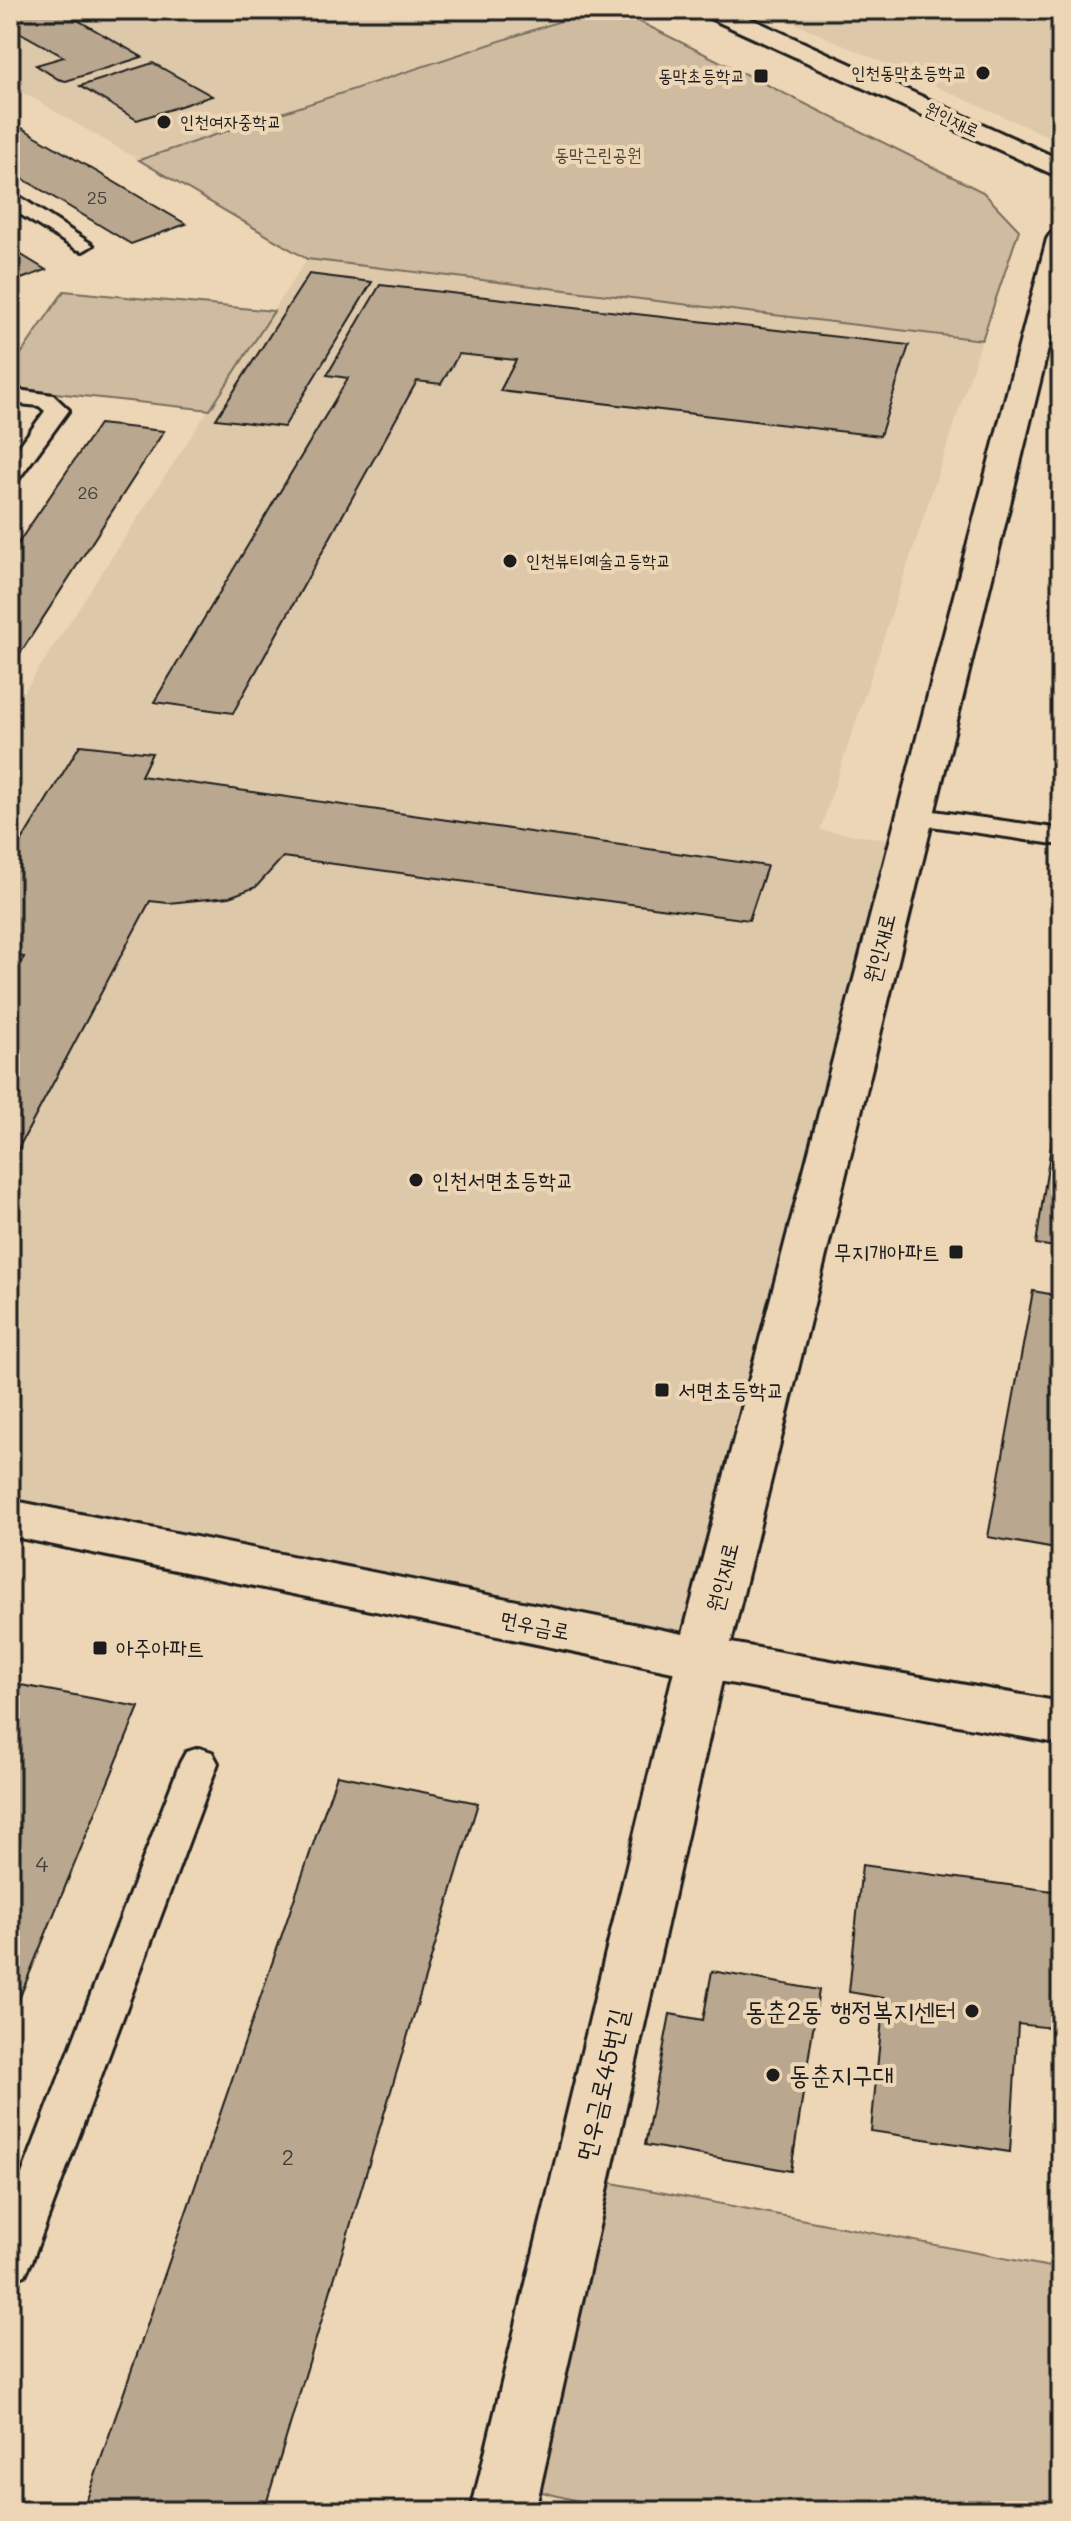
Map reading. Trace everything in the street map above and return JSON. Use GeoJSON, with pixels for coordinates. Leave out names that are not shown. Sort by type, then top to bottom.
{"type":"FeatureCollection","features":[{"type":"Feature","properties":{"kind":"main road","name":"원인재로"},"geometry":{"type":"LineString","coordinates":[[712,10],[1061,170]]}},
{"type":"Feature","properties":{"kind":"main road","name":"원인재로"},"geometry":{"type":"LineString","coordinates":[[702,1658],[1061,239]]}},
{"type":"Feature","properties":{"kind":"main road","name":"먼우금로"},"geometry":{"type":"LineString","coordinates":[[10,1518],[702,1658],[1061,1723]]}},
{"type":"Feature","properties":{"kind":"main road","name":"먼우금로45번길"},"geometry":{"type":"LineString","coordinates":[[503,2511],[702,1658]]}},
{"type":"Feature","properties":{"kind":"lane"},"geometry":{"type":"LineString","coordinates":[[10,199],[83,245]]}},
{"type":"Feature","properties":{"kind":"lane"},"geometry":{"type":"LineString","coordinates":[[10,396],[45,400],[58,410],[10,475]]}},
{"type":"Feature","properties":{"kind":"lane"},"geometry":{"type":"LineString","coordinates":[[913,816],[1061,837]]}},
{"type":"Feature","properties":{"kind":"lane"},"geometry":{"type":"LineString","coordinates":[[10,2261],[199,1763]]}},
{"type":"Feature","properties":{"kind":"shaded area","name":"인천여자중학교"},"geometry":{"type":"Polygon","coordinates":[[[10,10],[594,10],[139,160],[10,85],[10,10]]]}},
{"type":"Feature","properties":{"kind":"shaded area","name":"인천동막초등학교"},"geometry":{"type":"Polygon","coordinates":[[[765,10],[1061,10],[1061,136],[1045,135],[765,10]]]}},
{"type":"Feature","properties":{"kind":"shaded area","name":"인천서면초등학교"},"geometry":{"type":"Polygon","coordinates":[[[307,259],[982,340],[820,830],[906,842],[702,1658],[10,1518],[10,713],[307,259]]]}},
{"type":"Feature","properties":{"kind":"green space","name":"동막근린공원"},"geometry":{"type":"Polygon","coordinates":[[[594,10],[616,10],[983,192],[1019,230],[982,340],[307,259],[139,160],[594,10]]]}},
{"type":"Feature","properties":{"kind":"green space"},"geometry":{"type":"Polygon","coordinates":[[[64,291],[274,311],[210,410],[10,388],[10,370],[64,291]]]}},
{"type":"Feature","properties":{"kind":"green space"},"geometry":{"type":"Polygon","coordinates":[[[581,2177],[1061,2269],[1061,2511],[618,2511],[510,2484],[581,2177]]]}},
{"type":"Feature","properties":{"kind":"building"},"geometry":{"type":"Polygon","coordinates":[[[10,10],[60,10],[142,57],[66,81],[58,79],[36,65],[64,57],[10,27],[10,10]]]}},
{"type":"Feature","properties":{"kind":"building"},"geometry":{"type":"Polygon","coordinates":[[[153,63],[212,96],[137,120],[80,86],[153,63]]]}},
{"type":"Feature","properties":{"kind":"building"},"geometry":{"type":"Polygon","coordinates":[[[10,121],[186,224],[131,244],[10,171],[10,121]]]}},
{"type":"Feature","properties":{"kind":"building"},"geometry":{"type":"Polygon","coordinates":[[[10,248],[46,270],[10,283],[10,248]]]}},
{"type":"Feature","properties":{"kind":"building"},"geometry":{"type":"Polygon","coordinates":[[[309,274],[372,282],[284,427],[216,419],[309,274]]]}},
{"type":"Feature","properties":{"kind":"building"},"geometry":{"type":"Polygon","coordinates":[[[380,285],[909,345],[880,436],[500,391],[516,360],[459,354],[441,384],[417,381],[233,713],[154,702],[348,378],[327,375],[380,285]]]}},
{"type":"Feature","properties":{"kind":"building"},"geometry":{"type":"Polygon","coordinates":[[[99,424],[164,431],[10,669],[10,555],[99,424]]]}},
{"type":"Feature","properties":{"kind":"building"},"geometry":{"type":"Polygon","coordinates":[[[80,745],[152,753],[141,776],[767,866],[749,920],[283,857],[256,887],[229,897],[168,903],[150,901],[10,1164],[10,981],[24,957],[10,955],[10,860],[80,745]]]}},
{"type":"Feature","properties":{"kind":"building"},"geometry":{"type":"Polygon","coordinates":[[[1061,1081],[1061,1248],[1036,1244],[1061,1081]]]}},
{"type":"Feature","properties":{"kind":"building"},"geometry":{"type":"Polygon","coordinates":[[[1033,1291],[1061,1296],[1061,1550],[988,1537],[1033,1291]]]}},
{"type":"Feature","properties":{"kind":"building"},"geometry":{"type":"Polygon","coordinates":[[[10,1683],[139,1707],[10,2021],[10,1683]]]}},
{"type":"Feature","properties":{"kind":"building"},"geometry":{"type":"Polygon","coordinates":[[[337,1775],[478,1803],[264,2511],[83,2511],[337,1775]]]}},
{"type":"Feature","properties":{"kind":"building","name":"동춘2동 행정복지센터"},"geometry":{"type":"Polygon","coordinates":[[[862,1865],[1061,1892],[1061,2029],[1018,2024],[1010,2152],[871,2131],[884,1998],[849,1992],[862,1865]]]}},
{"type":"Feature","properties":{"kind":"building"},"geometry":{"type":"Polygon","coordinates":[[[712,1971],[819,1990],[791,2171],[645,2145],[670,2014],[703,2020],[712,1971]]]}},
{"type":"Feature","properties":{"kind":"place","name":"인천동막초등학교"},"geometry":{"type":"Point","coordinates":[983,73]}},
{"type":"Feature","properties":{"kind":"place","name":"동막초등학교"},"geometry":{"type":"Point","coordinates":[761,76]}},
{"type":"Feature","properties":{"kind":"place","name":"인천여자중학교"},"geometry":{"type":"Point","coordinates":[164,122]}},
{"type":"Feature","properties":{"kind":"place","name":"인천뷰티예술고등학교"},"geometry":{"type":"Point","coordinates":[510,561]}},
{"type":"Feature","properties":{"kind":"place","name":"인천서면초등학교"},"geometry":{"type":"Point","coordinates":[416,1180]}},
{"type":"Feature","properties":{"kind":"place","name":"무지개아파트"},"geometry":{"type":"Point","coordinates":[956,1252]}},
{"type":"Feature","properties":{"kind":"place","name":"서면초등학교"},"geometry":{"type":"Point","coordinates":[662,1390]}},
{"type":"Feature","properties":{"kind":"place","name":"아주아파트"},"geometry":{"type":"Point","coordinates":[100,1648]}},
{"type":"Feature","properties":{"kind":"place","name":"동춘2동 행정복지센터"},"geometry":{"type":"Point","coordinates":[972,2011]}},
{"type":"Feature","properties":{"kind":"place","name":"동춘지구대"},"geometry":{"type":"Point","coordinates":[773,2075]}}]}
